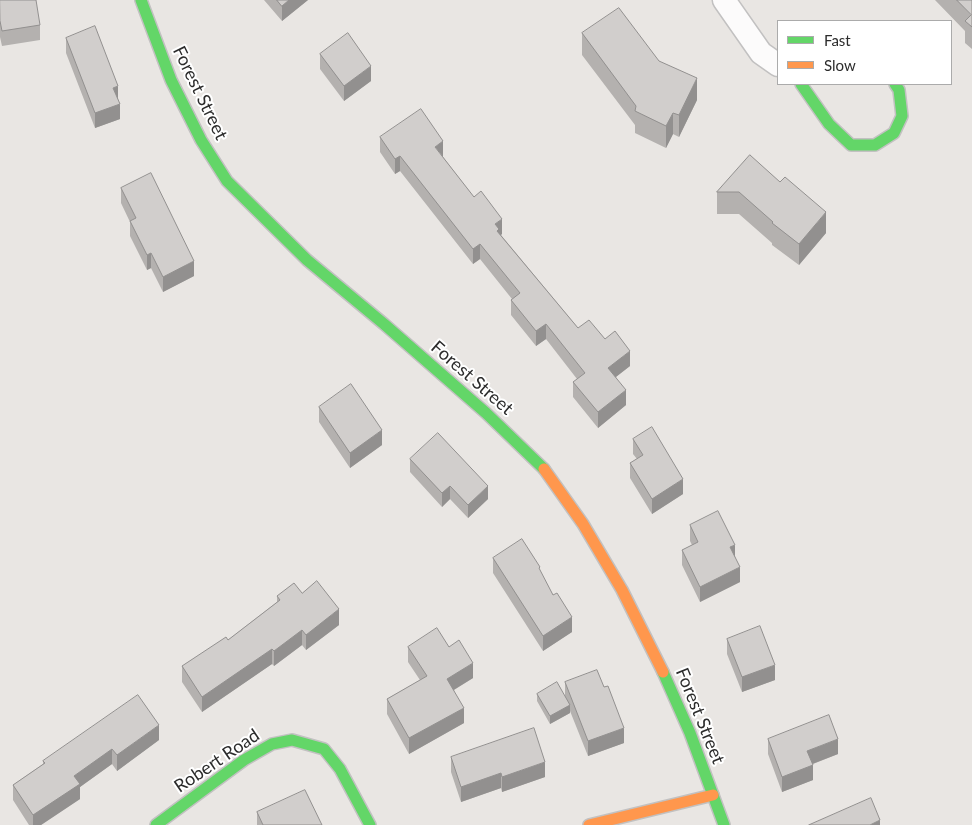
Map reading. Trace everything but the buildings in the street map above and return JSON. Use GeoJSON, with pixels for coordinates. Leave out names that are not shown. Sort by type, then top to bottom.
{"type":"FeatureCollection","features":[{"type":"Feature","properties":{"kind":"street","name":"Forest Street"},"geometry":{"type":"LineString","coordinates":[[141,0],[171,80],[201,140],[227,181],[307,260],[486,413],[542,466],[583,524],[622,590],[662,670],[690,733],[724,825]]}},
{"type":"Feature","properties":{"kind":"street"},"geometry":{"type":"LineString","coordinates":[[724,0],[761,53],[777,65]]}},
{"type":"Feature","properties":{"kind":"street"},"geometry":{"type":"LineString","coordinates":[[802,85],[829,124],[850,145],[875,145],[894,134],[902,116],[899,90],[896,85]]}},
{"type":"Feature","properties":{"kind":"street","name":"Robert Road"},"geometry":{"type":"LineString","coordinates":[[156,825],[244,760],[272,744],[292,740],[324,749],[340,769],[370,825]]}},
{"type":"Feature","properties":{"kind":"street"},"geometry":{"type":"LineString","coordinates":[[589,825],[713,795]]}},
{"type":"Feature","properties":{"kind":"traffic: fast"},"geometry":{"type":"LineString","coordinates":[[141,0],[171,80],[201,140],[227,181],[307,260],[486,413],[544,469]]}},
{"type":"Feature","properties":{"kind":"traffic: fast"},"geometry":{"type":"LineString","coordinates":[[802,85],[829,124],[851,145],[875,145],[894,133],[902,116],[899,90],[896,85]]}},
{"type":"Feature","properties":{"kind":"traffic: fast"},"geometry":{"type":"LineString","coordinates":[[663,672],[690,733],[724,825]]}},
{"type":"Feature","properties":{"kind":"traffic: fast"},"geometry":{"type":"LineString","coordinates":[[156,825],[244,760],[272,744],[292,740],[324,749],[340,769],[370,825]]}},
{"type":"Feature","properties":{"kind":"traffic: slow"},"geometry":{"type":"LineString","coordinates":[[544,469],[583,524],[622,590],[663,672]]}},
{"type":"Feature","properties":{"kind":"traffic: slow"},"geometry":{"type":"LineString","coordinates":[[589,825],[713,795]]}}]}
